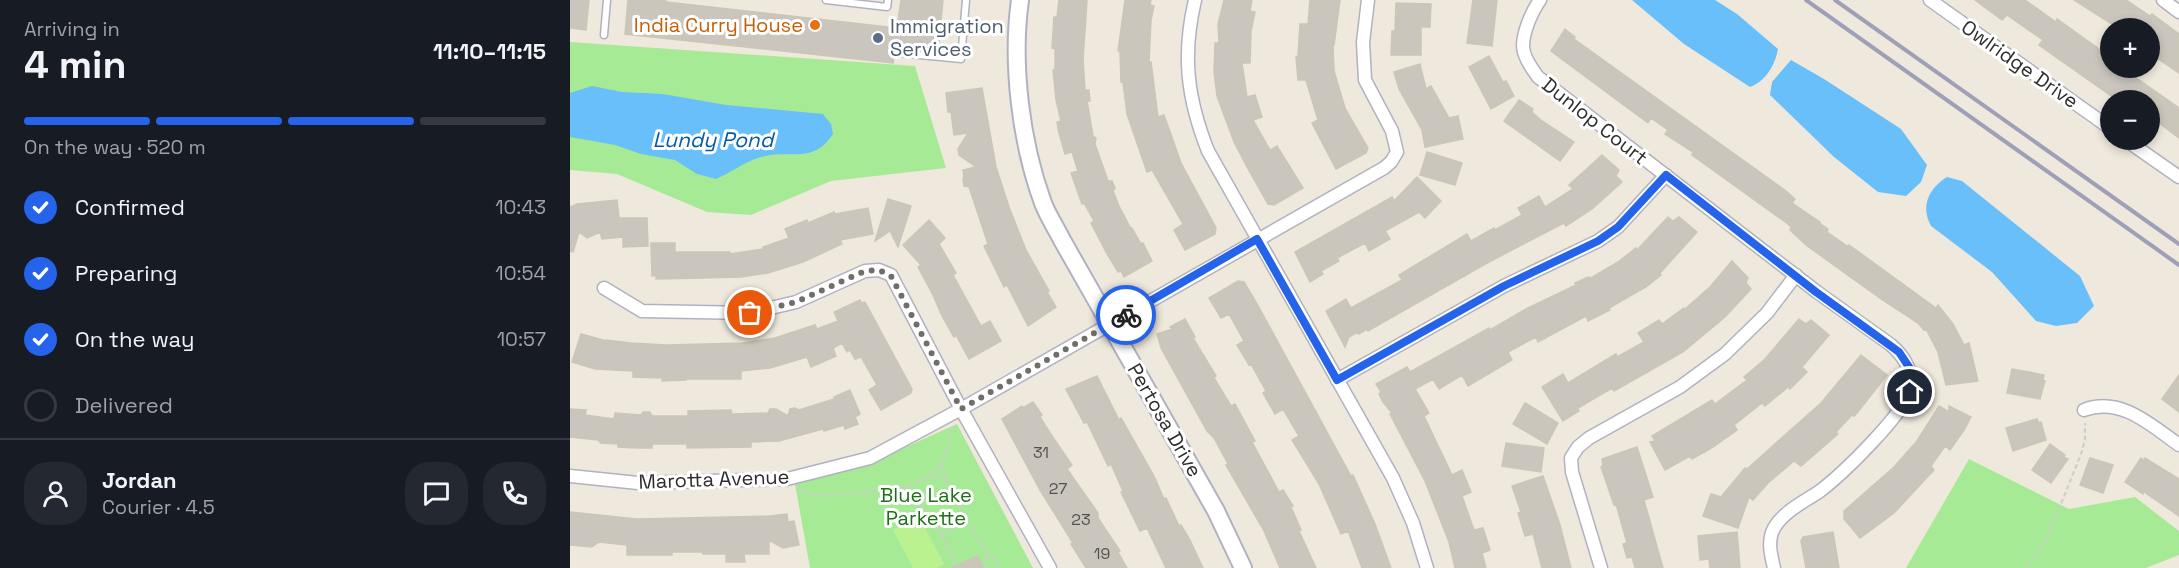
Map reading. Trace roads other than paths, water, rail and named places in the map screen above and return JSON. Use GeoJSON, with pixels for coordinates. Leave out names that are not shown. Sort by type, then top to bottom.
{"type":"FeatureCollection","features":[{"type":"Feature","properties":{"kind":"street","name":"Pertosa Drive"},"geometry":{"type":"LineString","coordinates":[[1020,0],[1017,54],[1022,112],[1025,135],[1043,204],[1216,511],[1243,568]]}},
{"type":"Feature","properties":{"kind":"street"},"geometry":{"type":"LineString","coordinates":[[1195,0],[1188,29],[1187,63],[1190,96],[1208,151],[1398,487],[1417,532],[1427,568]]}},
{"type":"Feature","properties":{"kind":"street","name":"Marotta Avenue"},"geometry":{"type":"LineString","coordinates":[[570,476],[638,483],[787,479],[870,458],[961,409],[1384,168],[1397,152],[1392,131],[1365,80],[1363,42],[1368,0]]}},
{"type":"Feature","properties":{"kind":"street","name":"Dunlop Court"},"geometry":{"type":"LineString","coordinates":[[1540,0],[1530,18],[1523,45],[1533,71],[1546,84],[1899,352],[1909,367],[1911,386],[1904,404],[1845,471],[1779,520],[1770,537],[1774,568]]}},
{"type":"Feature","properties":{"kind":"street","name":"Owlridge Drive"},"geometry":{"type":"LineString","coordinates":[[1930,0],[2100,121]]}},
{"type":"Feature","properties":{"kind":"street"},"geometry":{"type":"LineString","coordinates":[[2163,0],[2179,12]]}},
{"type":"Feature","properties":{"kind":"street"},"geometry":{"type":"LineString","coordinates":[[2140,150],[2179,177]]}},
{"type":"Feature","properties":{"kind":"street"},"geometry":{"type":"LineString","coordinates":[[1337,380],[1504,286],[1598,241],[1618,227],[1666,175]]}},
{"type":"Feature","properties":{"kind":"street"},"geometry":{"type":"LineString","coordinates":[[604,288],[642,311],[750,313],[796,302],[865,271],[879,270],[891,276],[961,409],[1050,568]]}},
{"type":"Feature","properties":{"kind":"street"},"geometry":{"type":"LineString","coordinates":[[1600,568],[1572,472],[1570,458],[1574,452],[1589,438],[1680,387],[1725,354],[1767,313],[1796,276]]}},
{"type":"Feature","properties":{"kind":"street"},"geometry":{"type":"LineString","coordinates":[[2084,410],[2112,406],[2129,412],[2179,445]]}},
{"type":"Feature","properties":{"kind":"lane"},"geometry":{"type":"LineString","coordinates":[[604,35],[607,0]]}},
{"type":"Feature","properties":{"kind":"lane"},"geometry":{"type":"LineString","coordinates":[[831,0],[887,8],[888,0]]}},
{"type":"Feature","properties":{"kind":"lane"},"geometry":{"type":"LineString","coordinates":[[899,53],[961,59],[966,0]]}},
{"type":"Feature","properties":{"kind":"water"},"geometry":{"type":"Polygon","coordinates":[[[1632,0],[1715,0],[1737,14],[1778,49],[1775,61],[1765,77],[1750,87],[1684,44],[1632,0]]]}},
{"type":"Feature","properties":{"kind":"water"},"geometry":{"type":"Polygon","coordinates":[[[1791,60],[1901,129],[1927,165],[1921,182],[1906,196],[1878,192],[1834,157],[1770,95],[1772,82],[1791,60]]]}},
{"type":"Feature","properties":{"kind":"water","name":"Lundy Pond"},"geometry":{"type":"Polygon","coordinates":[[[592,86],[622,92],[663,94],[726,105],[823,114],[831,124],[833,134],[816,150],[808,153],[769,155],[758,158],[716,179],[697,174],[675,160],[641,154],[615,145],[570,137],[570,93],[592,86]]]}},
{"type":"Feature","properties":{"kind":"water"},"geometry":{"type":"Polygon","coordinates":[[[1947,177],[1962,181],[2080,276],[2094,306],[2077,323],[2056,326],[2036,321],[1992,272],[1931,226],[1926,211],[1928,198],[1935,186],[1947,177]]]}},
{"type":"Feature","properties":{"kind":"railway"},"geometry":{"type":"LineString","coordinates":[[1806,0],[2179,265]]}},
{"type":"Feature","properties":{"kind":"railway"},"geometry":{"type":"LineString","coordinates":[[1835,0],[2179,244]]}},
{"type":"Feature","properties":{"kind":"place","name":"India Curry House"},"geometry":{"type":"Point","coordinates":[815,25]}},
{"type":"Feature","properties":{"kind":"place","name":"Immigration Services"},"geometry":{"type":"Point","coordinates":[878,38]}},
{"type":"Feature","properties":{"kind":"park label","name":"Blue Lake Parkette"},"geometry":{"type":"Point","coordinates":[926,506]}}]}
